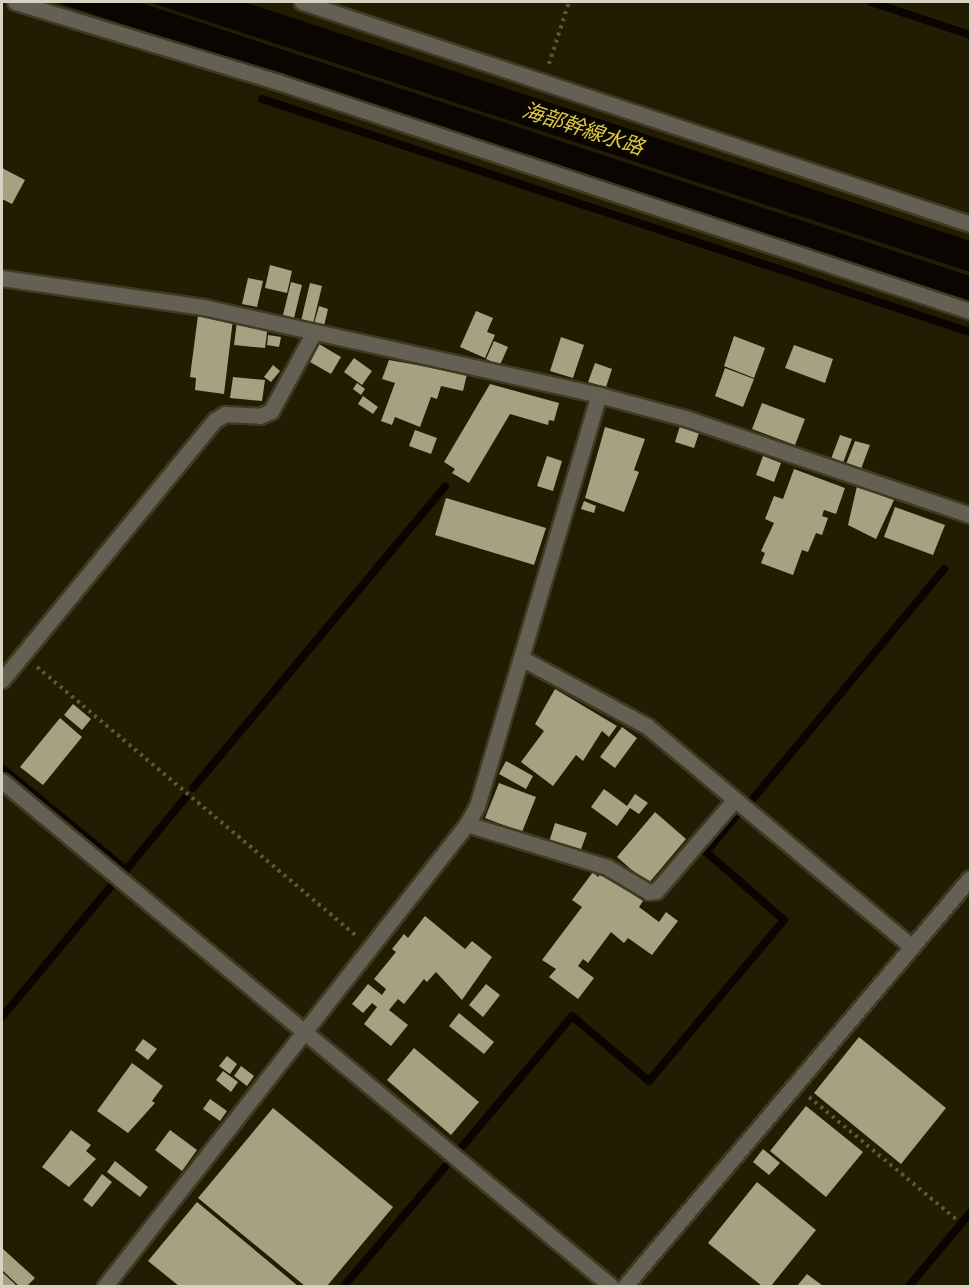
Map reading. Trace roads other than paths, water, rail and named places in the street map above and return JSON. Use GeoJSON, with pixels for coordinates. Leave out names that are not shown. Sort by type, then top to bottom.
{"type":"FeatureCollection","features":[{"type":"Feature","properties":{"kind":"street"},"geometry":{"type":"LineString","coordinates":[[15,2],[278,82],[970,311]]}},
{"type":"Feature","properties":{"kind":"street"},"geometry":{"type":"LineString","coordinates":[[302,2],[542,85],[970,224]]}},
{"type":"Feature","properties":{"kind":"street"},"geometry":{"type":"LineString","coordinates":[[2,278],[203,307],[313,334],[599,395],[685,417],[970,515]]}},
{"type":"Feature","properties":{"kind":"street"},"geometry":{"type":"LineString","coordinates":[[2,680],[215,420],[225,414],[260,416],[271,411],[313,334]]}},
{"type":"Feature","properties":{"kind":"street"},"geometry":{"type":"LineString","coordinates":[[105,1287],[466,824],[477,806],[599,395]]}},
{"type":"Feature","properties":{"kind":"street"},"geometry":{"type":"LineString","coordinates":[[521,658],[647,726],[912,947]]}},
{"type":"Feature","properties":{"kind":"street"},"geometry":{"type":"LineString","coordinates":[[2,781],[611,1287]]}},
{"type":"Feature","properties":{"kind":"street"},"geometry":{"type":"LineString","coordinates":[[466,824],[607,867],[650,892],[656,891],[735,799]]}},
{"type":"Feature","properties":{"kind":"street"},"geometry":{"type":"LineString","coordinates":[[625,1287],[970,878]]}},
{"type":"Feature","properties":{"kind":"water"},"geometry":{"type":"Polygon","coordinates":[[[56,2],[138,2],[970,276],[970,303],[56,2]]]}},
{"type":"Feature","properties":{"kind":"water","name":"海部幹線水路"},"geometry":{"type":"Polygon","coordinates":[[[149,2],[244,2],[970,241],[970,272],[149,2]]]}},
{"type":"Feature","properties":{"kind":"waterway"},"geometry":{"type":"LineString","coordinates":[[871,2],[970,35]]}},
{"type":"Feature","properties":{"kind":"waterway"},"geometry":{"type":"LineString","coordinates":[[262,99],[970,332]]}},
{"type":"Feature","properties":{"kind":"waterway"},"geometry":{"type":"LineString","coordinates":[[193,788],[445,487]]}},
{"type":"Feature","properties":{"kind":"waterway"},"geometry":{"type":"LineString","coordinates":[[751,801],[944,569]]}},
{"type":"Feature","properties":{"kind":"waterway"},"geometry":{"type":"LineString","coordinates":[[2,768],[126,870],[186,797]]}},
{"type":"Feature","properties":{"kind":"waterway"},"geometry":{"type":"LineString","coordinates":[[461,1148],[572,1016],[649,1081],[784,920],[706,852],[736,816]]}},
{"type":"Feature","properties":{"kind":"waterway"},"geometry":{"type":"LineString","coordinates":[[2,1017],[112,885]]}},
{"type":"Feature","properties":{"kind":"waterway"},"geometry":{"type":"LineString","coordinates":[[344,1286],[445,1167]]}},
{"type":"Feature","properties":{"kind":"waterway"},"geometry":{"type":"LineString","coordinates":[[909,1286],[970,1213]]}}]}
